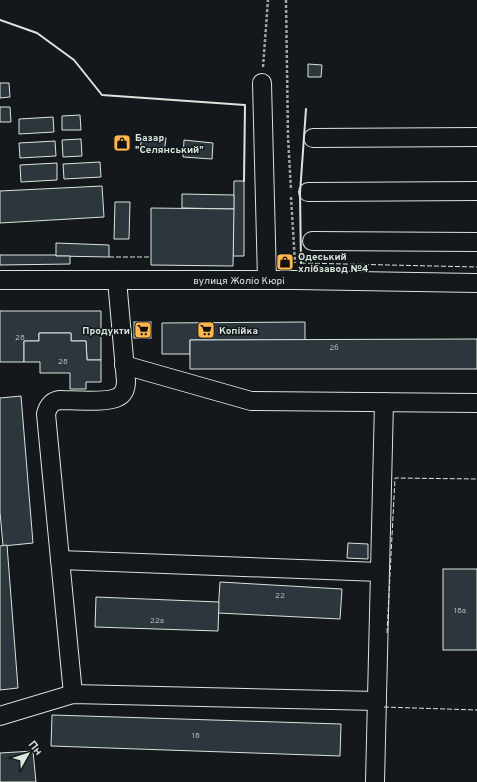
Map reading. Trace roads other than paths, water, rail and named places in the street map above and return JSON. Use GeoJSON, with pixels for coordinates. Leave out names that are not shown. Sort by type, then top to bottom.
{"type":"FeatureCollection","features":[{"type":"Feature","properties":{"kind":"street"},"geometry":{"type":"LineString","coordinates":[[262,83],[267,280]]}},
{"type":"Feature","properties":{"kind":"street"},"geometry":{"type":"LineString","coordinates":[[313,138],[477,137]]}},
{"type":"Feature","properties":{"kind":"street"},"geometry":{"type":"LineString","coordinates":[[308,192],[477,191]]}},
{"type":"Feature","properties":{"kind":"street"},"geometry":{"type":"LineString","coordinates":[[312,241],[477,242]]}},
{"type":"Feature","properties":{"kind":"street","name":"вулиця Жоліо Кюрі"},"geometry":{"type":"LineString","coordinates":[[0,280],[295,280],[477,283]]}},
{"type":"Feature","properties":{"kind":"street"},"geometry":{"type":"LineString","coordinates":[[73,694],[46,414],[52,403],[60,400],[114,399],[122,394],[126,386],[117,280]]}},
{"type":"Feature","properties":{"kind":"street"},"geometry":{"type":"LineString","coordinates":[[124,365],[251,401],[477,403]]}},
{"type":"Feature","properties":{"kind":"street"},"geometry":{"type":"LineString","coordinates":[[375,782],[384,402]]}},
{"type":"Feature","properties":{"kind":"street"},"geometry":{"type":"LineString","coordinates":[[60,560],[380,572]]}},
{"type":"Feature","properties":{"kind":"street"},"geometry":{"type":"LineString","coordinates":[[0,716],[73,694],[377,701]]}},
{"type":"Feature","properties":{"kind":"place","name":"Базар \"Селянський\""},"geometry":{"type":"Point","coordinates":[122,143]}},
{"type":"Feature","properties":{"kind":"place","name":"Одеський хлібзавод №4"},"geometry":{"type":"Point","coordinates":[285,262]}},
{"type":"Feature","properties":{"kind":"place","name":"Продукти"},"geometry":{"type":"Point","coordinates":[143,330]}},
{"type":"Feature","properties":{"kind":"place","name":"Копійка"},"geometry":{"type":"Point","coordinates":[206,330]}}]}
